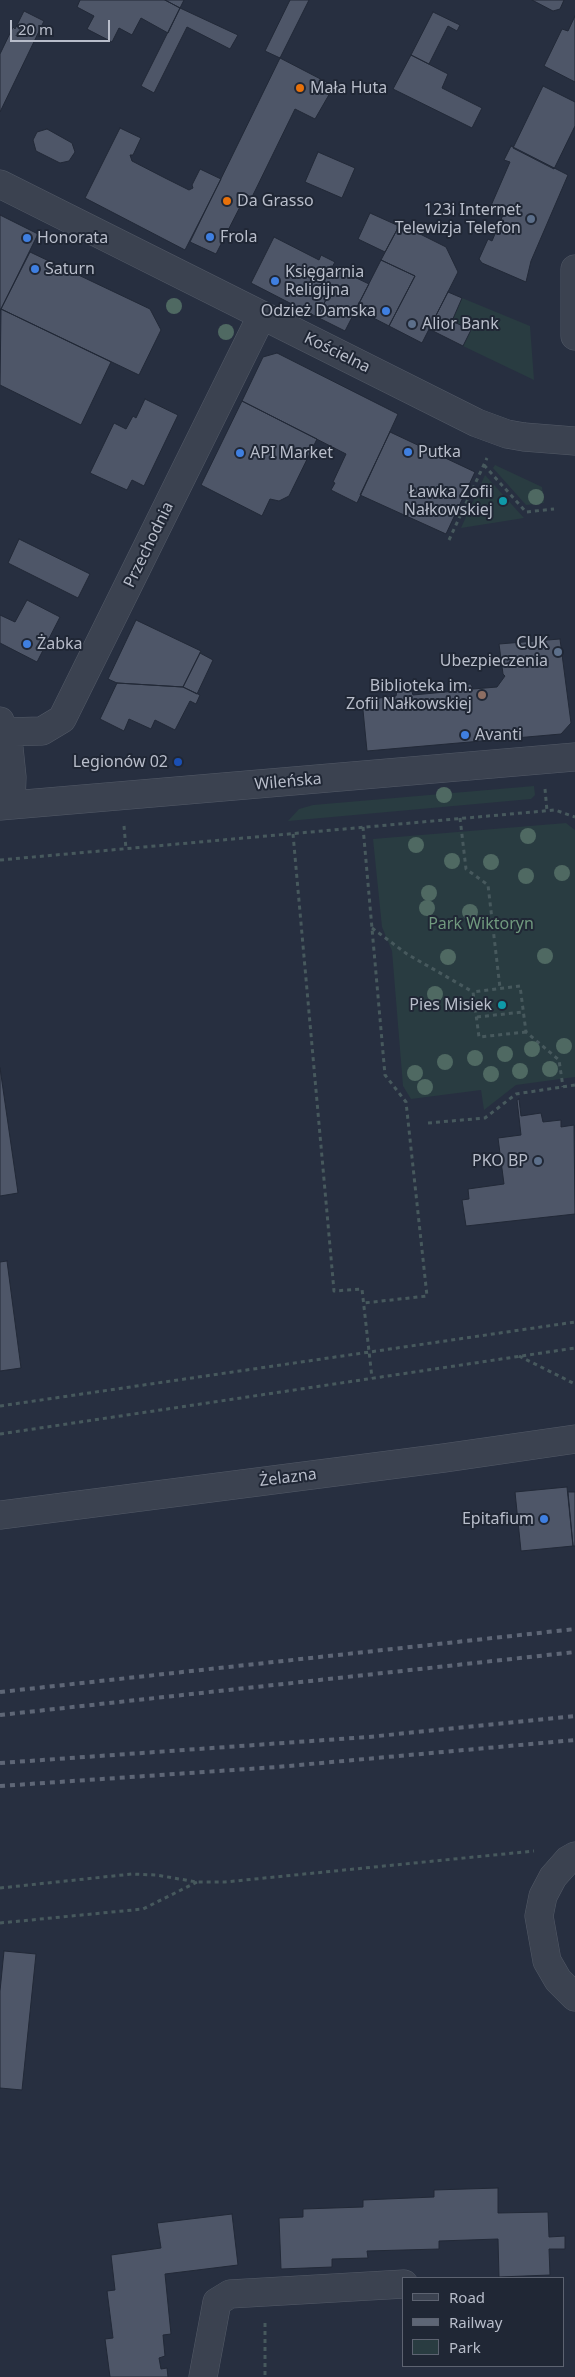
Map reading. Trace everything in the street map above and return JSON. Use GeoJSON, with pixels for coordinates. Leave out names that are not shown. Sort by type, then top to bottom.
{"type":"FeatureCollection","features":[{"type":"Feature","properties":{"kind":"street","name":"Kościelna"},"geometry":{"type":"LineString","coordinates":[[0,184],[493,429],[524,437],[575,441]]}},
{"type":"Feature","properties":{"kind":"street"},"geometry":{"type":"LineString","coordinates":[[575,269],[575,336]]}},
{"type":"Feature","properties":{"kind":"street","name":"Przechodnia"},"geometry":{"type":"LineString","coordinates":[[3,727],[42,731],[62,719],[262,315]]}},
{"type":"Feature","properties":{"kind":"street"},"geometry":{"type":"LineString","coordinates":[[3,727],[11,762],[5,805]]}},
{"type":"Feature","properties":{"kind":"street","name":"Wileńska"},"geometry":{"type":"LineString","coordinates":[[5,805],[575,757]]}},
{"type":"Feature","properties":{"kind":"street","name":"Żelazna"},"geometry":{"type":"LineString","coordinates":[[0,1515],[444,1458],[575,1439]]}},
{"type":"Feature","properties":{"kind":"street"},"geometry":{"type":"LineString","coordinates":[[575,1856],[568,1860],[553,1877],[543,1896],[539,1916],[547,1961],[558,1980],[575,1997]]}},
{"type":"Feature","properties":{"kind":"street"},"geometry":{"type":"LineString","coordinates":[[203,2377],[217,2302],[230,2294],[402,2284]]}},
{"type":"Feature","properties":{"kind":"path"},"geometry":{"type":"LineString","coordinates":[[449,540],[489,453]]}},
{"type":"Feature","properties":{"kind":"path"},"geometry":{"type":"LineString","coordinates":[[484,465],[526,512],[554,509]]}},
{"type":"Feature","properties":{"kind":"path"},"geometry":{"type":"LineString","coordinates":[[544,785],[547,811]]}},
{"type":"Feature","properties":{"kind":"path"},"geometry":{"type":"LineString","coordinates":[[0,860],[547,811],[566,812],[575,817]]}},
{"type":"Feature","properties":{"kind":"path"},"geometry":{"type":"LineString","coordinates":[[124,818],[126,849]]}},
{"type":"Feature","properties":{"kind":"path"},"geometry":{"type":"LineString","coordinates":[[460,818],[466,868],[488,885],[500,988]]}},
{"type":"Feature","properties":{"kind":"path"},"geometry":{"type":"LineString","coordinates":[[363,827],[385,1074],[406,1102],[427,1296],[364,1303]]}},
{"type":"Feature","properties":{"kind":"path"},"geometry":{"type":"LineString","coordinates":[[292,834],[334,1291],[362,1288],[372,1378]]}},
{"type":"Feature","properties":{"kind":"path"},"geometry":{"type":"LineString","coordinates":[[372,928],[408,954],[473,992],[520,986],[526,1032],[559,1060],[563,1087]]}},
{"type":"Feature","properties":{"kind":"path"},"geometry":{"type":"LineString","coordinates":[[473,992],[479,1037],[526,1032]]}},
{"type":"Feature","properties":{"kind":"path"},"geometry":{"type":"LineString","coordinates":[[477,1017],[523,1012]]}},
{"type":"Feature","properties":{"kind":"path"},"geometry":{"type":"LineString","coordinates":[[428,1123],[485,1118],[516,1094],[575,1085]]}},
{"type":"Feature","properties":{"kind":"path"},"geometry":{"type":"LineString","coordinates":[[0,1406],[575,1322]]}},
{"type":"Feature","properties":{"kind":"path"},"geometry":{"type":"LineString","coordinates":[[0,1434],[575,1348]]}},
{"type":"Feature","properties":{"kind":"path"},"geometry":{"type":"LineString","coordinates":[[518,1356],[575,1384]]}},
{"type":"Feature","properties":{"kind":"path"},"geometry":{"type":"LineString","coordinates":[[0,1888],[132,1874],[156,1875],[198,1882],[225,1882],[536,1850]]}},
{"type":"Feature","properties":{"kind":"path"},"geometry":{"type":"LineString","coordinates":[[0,1923],[143,1909],[198,1882]]}},
{"type":"Feature","properties":{"kind":"path"},"geometry":{"type":"LineString","coordinates":[[265,2292],[265,2377]]}},
{"type":"Feature","properties":{"kind":"green space"},"geometry":{"type":"Polygon","coordinates":[[[462,298],[530,326],[534,380],[463,346],[471,330],[452,321],[462,298]]]}},
{"type":"Feature","properties":{"kind":"green space"},"geometry":{"type":"Polygon","coordinates":[[[495,465],[542,487],[544,503],[526,505],[493,468],[495,465]]]}},
{"type":"Feature","properties":{"kind":"green space"},"geometry":{"type":"Polygon","coordinates":[[[485,475],[524,518],[461,528],[485,475]]]}},
{"type":"Feature","properties":{"kind":"green space"},"geometry":{"type":"Polygon","coordinates":[[[534,786],[535,795],[531,799],[288,821],[299,809],[313,805],[534,786]]]}},
{"type":"Feature","properties":{"kind":"green space","name":"Park Wiktoryn"},"geometry":{"type":"Polygon","coordinates":[[[566,823],[575,830],[575,1077],[516,1085],[484,1110],[481,1090],[411,1099],[403,1086],[392,951],[382,927],[373,839],[566,823]]]}},
{"type":"Feature","properties":{"kind":"building"},"geometry":{"type":"Polygon","coordinates":[[[80,0],[165,0],[180,8],[168,33],[141,18],[132,35],[119,28],[112,42],[87,29],[94,16],[77,7],[80,0]]]}},
{"type":"Feature","properties":{"kind":"building"},"geometry":{"type":"Polygon","coordinates":[[[165,0],[184,0],[180,8],[165,0]]]}},
{"type":"Feature","properties":{"kind":"building"},"geometry":{"type":"Polygon","coordinates":[[[290,0],[309,0],[280,58],[265,51],[290,0]]]}},
{"type":"Feature","properties":{"kind":"building"},"geometry":{"type":"Polygon","coordinates":[[[532,0],[564,0],[560,9],[553,11],[532,0]]]}},
{"type":"Feature","properties":{"kind":"building"},"geometry":{"type":"Polygon","coordinates":[[[180,8],[238,35],[230,49],[187,27],[154,93],[141,86],[180,8]]]}},
{"type":"Feature","properties":{"kind":"building"},"geometry":{"type":"Polygon","coordinates":[[[24,11],[44,21],[0,112],[0,54],[13,27],[15,29],[24,11]]]}},
{"type":"Feature","properties":{"kind":"building"},"geometry":{"type":"Polygon","coordinates":[[[433,12],[460,25],[457,31],[448,26],[429,64],[411,55],[433,12]]]}},
{"type":"Feature","properties":{"kind":"building"},"geometry":{"type":"Polygon","coordinates":[[[575,16],[575,82],[544,66],[562,29],[568,31],[575,16]]]}},
{"type":"Feature","properties":{"kind":"building"},"geometry":{"type":"Polygon","coordinates":[[[411,55],[448,74],[442,88],[482,108],[472,128],[393,89],[411,55]]]}},
{"type":"Feature","properties":{"kind":"building"},"geometry":{"type":"Polygon","coordinates":[[[280,58],[334,86],[315,119],[295,109],[252,197],[246,195],[216,254],[190,242],[280,58]]]}},
{"type":"Feature","properties":{"kind":"building"},"geometry":{"type":"Polygon","coordinates":[[[543,86],[575,102],[575,126],[554,169],[513,148],[543,86]]]}},
{"type":"Feature","properties":{"kind":"building"},"geometry":{"type":"Polygon","coordinates":[[[120,128],[141,138],[133,155],[130,155],[132,161],[165,178],[189,190],[193,188],[192,185],[200,169],[221,179],[185,250],[85,198],[120,128]]]}},
{"type":"Feature","properties":{"kind":"building"},"geometry":{"type":"Polygon","coordinates":[[[47,129],[72,143],[75,152],[69,161],[60,163],[36,151],[33,140],[37,132],[47,129]]]}},
{"type":"Feature","properties":{"kind":"building"},"geometry":{"type":"Polygon","coordinates":[[[511,146],[568,175],[531,261],[526,282],[482,263],[479,259],[488,239],[492,241],[503,215],[490,208],[510,162],[504,160],[511,146]]]}},
{"type":"Feature","properties":{"kind":"building"},"geometry":{"type":"Polygon","coordinates":[[[318,152],[355,168],[342,198],[305,182],[318,152]]]}},
{"type":"Feature","properties":{"kind":"building"},"geometry":{"type":"Polygon","coordinates":[[[370,213],[399,226],[385,252],[358,239],[370,213]]]}},
{"type":"Feature","properties":{"kind":"building"},"geometry":{"type":"Polygon","coordinates":[[[0,215],[38,234],[0,311],[0,215]]]}},
{"type":"Feature","properties":{"kind":"building"},"geometry":{"type":"Polygon","coordinates":[[[400,224],[446,247],[458,272],[422,343],[389,326],[415,276],[381,260],[400,224]]]}},
{"type":"Feature","properties":{"kind":"building"},"geometry":{"type":"Polygon","coordinates":[[[274,237],[319,260],[321,255],[335,262],[320,287],[330,292],[317,317],[251,283],[274,237]]]}},
{"type":"Feature","properties":{"kind":"building"},"geometry":{"type":"Polygon","coordinates":[[[30,252],[150,309],[161,330],[139,375],[1,309],[30,252]]]}},
{"type":"Feature","properties":{"kind":"building"},"geometry":{"type":"Polygon","coordinates":[[[381,260],[415,276],[389,326],[356,309],[381,260]]]}},
{"type":"Feature","properties":{"kind":"building"},"geometry":{"type":"Polygon","coordinates":[[[331,266],[369,284],[345,331],[317,317],[330,292],[320,287],[331,266]]]}},
{"type":"Feature","properties":{"kind":"building"},"geometry":{"type":"Polygon","coordinates":[[[448,292],[462,298],[452,321],[471,330],[463,346],[429,329],[448,292]]]}},
{"type":"Feature","properties":{"kind":"building"},"geometry":{"type":"Polygon","coordinates":[[[1,309],[111,362],[81,425],[0,385],[1,309]]]}},
{"type":"Feature","properties":{"kind":"building"},"geometry":{"type":"Polygon","coordinates":[[[277,353],[398,414],[357,503],[331,490],[346,454],[242,401],[263,357],[277,353]]]}},
{"type":"Feature","properties":{"kind":"building"},"geometry":{"type":"Polygon","coordinates":[[[145,399],[178,415],[144,486],[132,480],[127,490],[90,473],[114,423],[126,429],[133,416],[136,418],[145,399]]]}},
{"type":"Feature","properties":{"kind":"building"},"geometry":{"type":"Polygon","coordinates":[[[242,401],[317,439],[289,496],[279,501],[270,499],[262,516],[201,485],[242,401]]]}},
{"type":"Feature","properties":{"kind":"building"},"geometry":{"type":"Polygon","coordinates":[[[390,432],[475,472],[446,534],[360,495],[390,432]]]}},
{"type":"Feature","properties":{"kind":"building"},"geometry":{"type":"Polygon","coordinates":[[[19,539],[90,574],[78,598],[8,563],[19,539]]]}},
{"type":"Feature","properties":{"kind":"building"},"geometry":{"type":"Polygon","coordinates":[[[27,600],[60,617],[37,662],[0,643],[0,615],[15,622],[27,600]]]}},
{"type":"Feature","properties":{"kind":"building"},"geometry":{"type":"Polygon","coordinates":[[[136,620],[201,651],[183,687],[117,683],[108,679],[136,620]]]}},
{"type":"Feature","properties":{"kind":"building","name":"Biblioteka im. Zofii Nałkowskiej"},"geometry":{"type":"Polygon","coordinates":[[[560,639],[571,723],[561,734],[367,751],[362,700],[396,696],[397,691],[411,689],[413,695],[456,691],[457,685],[471,684],[473,689],[497,687],[505,676],[503,674],[499,644],[560,639]]]}},
{"type":"Feature","properties":{"kind":"building"},"geometry":{"type":"Polygon","coordinates":[[[200,653],[213,660],[197,694],[183,687],[200,653]]]}},
{"type":"Feature","properties":{"kind":"building"},"geometry":{"type":"Polygon","coordinates":[[[117,683],[183,687],[200,695],[196,704],[190,701],[175,730],[155,720],[151,729],[129,719],[124,731],[100,719],[117,683]]]}},
{"type":"Feature","properties":{"kind":"building"},"geometry":{"type":"Polygon","coordinates":[[[0,1068],[18,1193],[0,1196],[0,1068]]]}},
{"type":"Feature","properties":{"kind":"building","name":"PKO BP"},"geometry":{"type":"Polygon","coordinates":[[[519,1099],[521,1116],[541,1113],[543,1122],[561,1120],[561,1127],[574,1125],[575,1214],[466,1226],[462,1200],[469,1199],[468,1189],[504,1184],[498,1138],[521,1135],[517,1100],[519,1099]]]}},
{"type":"Feature","properties":{"kind":"building"},"geometry":{"type":"Polygon","coordinates":[[[7,1261],[21,1368],[0,1371],[0,1262],[7,1261]]]}},
{"type":"Feature","properties":{"kind":"building","name":"Epitafium"},"geometry":{"type":"Polygon","coordinates":[[[567,1487],[573,1546],[521,1551],[515,1492],[567,1487]]]}},
{"type":"Feature","properties":{"kind":"building"},"geometry":{"type":"Polygon","coordinates":[[[568,1492],[575,1492],[575,1546],[573,1546],[568,1492]]]}},
{"type":"Feature","properties":{"kind":"building"},"geometry":{"type":"Polygon","coordinates":[[[4,1951],[36,1954],[22,2090],[0,2088],[0,1991],[4,1951]]]}},
{"type":"Feature","properties":{"kind":"building"},"geometry":{"type":"Polygon","coordinates":[[[498,2188],[498,2213],[548,2212],[549,2237],[565,2236],[565,2249],[549,2249],[550,2275],[499,2277],[498,2239],[439,2241],[439,2249],[367,2251],[368,2258],[332,2259],[332,2267],[281,2269],[279,2218],[303,2217],[303,2209],[363,2207],[363,2200],[434,2197],[434,2190],[498,2188]]]}},
{"type":"Feature","properties":{"kind":"building"},"geometry":{"type":"Polygon","coordinates":[[[232,2214],[238,2265],[165,2274],[171,2334],[163,2335],[165,2356],[159,2358],[161,2369],[167,2368],[168,2377],[110,2377],[105,2339],[113,2338],[107,2291],[115,2290],[111,2255],[161,2248],[157,2223],[232,2214]]]}},
{"type":"Feature","properties":{"kind":"railway"},"geometry":{"type":"LineString","coordinates":[[0,1692],[575,1629]]}},
{"type":"Feature","properties":{"kind":"railway"},"geometry":{"type":"LineString","coordinates":[[0,1715],[575,1652]]}},
{"type":"Feature","properties":{"kind":"railway"},"geometry":{"type":"LineString","coordinates":[[0,1763],[368,1737],[575,1716]]}},
{"type":"Feature","properties":{"kind":"railway"},"geometry":{"type":"LineString","coordinates":[[0,1786],[277,1767],[575,1740]]}},
{"type":"Feature","properties":{"kind":"place","name":"Mała Huta"},"geometry":{"type":"Point","coordinates":[300,88]}},
{"type":"Feature","properties":{"kind":"place","name":"Da Grasso"},"geometry":{"type":"Point","coordinates":[227,201]}},
{"type":"Feature","properties":{"kind":"place","name":"123i Internet Telewizja Telefon"},"geometry":{"type":"Point","coordinates":[531,219]}},
{"type":"Feature","properties":{"kind":"place","name":"Frola"},"geometry":{"type":"Point","coordinates":[210,237]}},
{"type":"Feature","properties":{"kind":"place","name":"Honorata"},"geometry":{"type":"Point","coordinates":[27,238]}},
{"type":"Feature","properties":{"kind":"place","name":"Saturn"},"geometry":{"type":"Point","coordinates":[35,269]}},
{"type":"Feature","properties":{"kind":"place","name":"Księgarnia Religijna"},"geometry":{"type":"Point","coordinates":[275,281]}},
{"type":"Feature","properties":{"kind":"place","name":"Odzież Damska"},"geometry":{"type":"Point","coordinates":[386,311]}},
{"type":"Feature","properties":{"kind":"place","name":"Alior Bank"},"geometry":{"type":"Point","coordinates":[412,324]}},
{"type":"Feature","properties":{"kind":"place","name":"Putka"},"geometry":{"type":"Point","coordinates":[408,452]}},
{"type":"Feature","properties":{"kind":"place","name":"API Market"},"geometry":{"type":"Point","coordinates":[240,453]}},
{"type":"Feature","properties":{"kind":"place","name":"Ławka Zofii Nałkowskiej"},"geometry":{"type":"Point","coordinates":[503,501]}},
{"type":"Feature","properties":{"kind":"place","name":"Żabka"},"geometry":{"type":"Point","coordinates":[27,644]}},
{"type":"Feature","properties":{"kind":"place","name":"CUK Ubezpieczenia"},"geometry":{"type":"Point","coordinates":[558,652]}},
{"type":"Feature","properties":{"kind":"place","name":"Biblioteka im. Zofii Nałkowskiej"},"geometry":{"type":"Point","coordinates":[482,695]}},
{"type":"Feature","properties":{"kind":"place","name":"Avanti"},"geometry":{"type":"Point","coordinates":[465,735]}},
{"type":"Feature","properties":{"kind":"place","name":"Legionów 02"},"geometry":{"type":"Point","coordinates":[178,762]}},
{"type":"Feature","properties":{"kind":"place","name":"Pies Misiek"},"geometry":{"type":"Point","coordinates":[502,1005]}},
{"type":"Feature","properties":{"kind":"place","name":"PKO BP"},"geometry":{"type":"Point","coordinates":[538,1161]}},
{"type":"Feature","properties":{"kind":"place","name":"Epitafium"},"geometry":{"type":"Point","coordinates":[544,1519]}}]}
